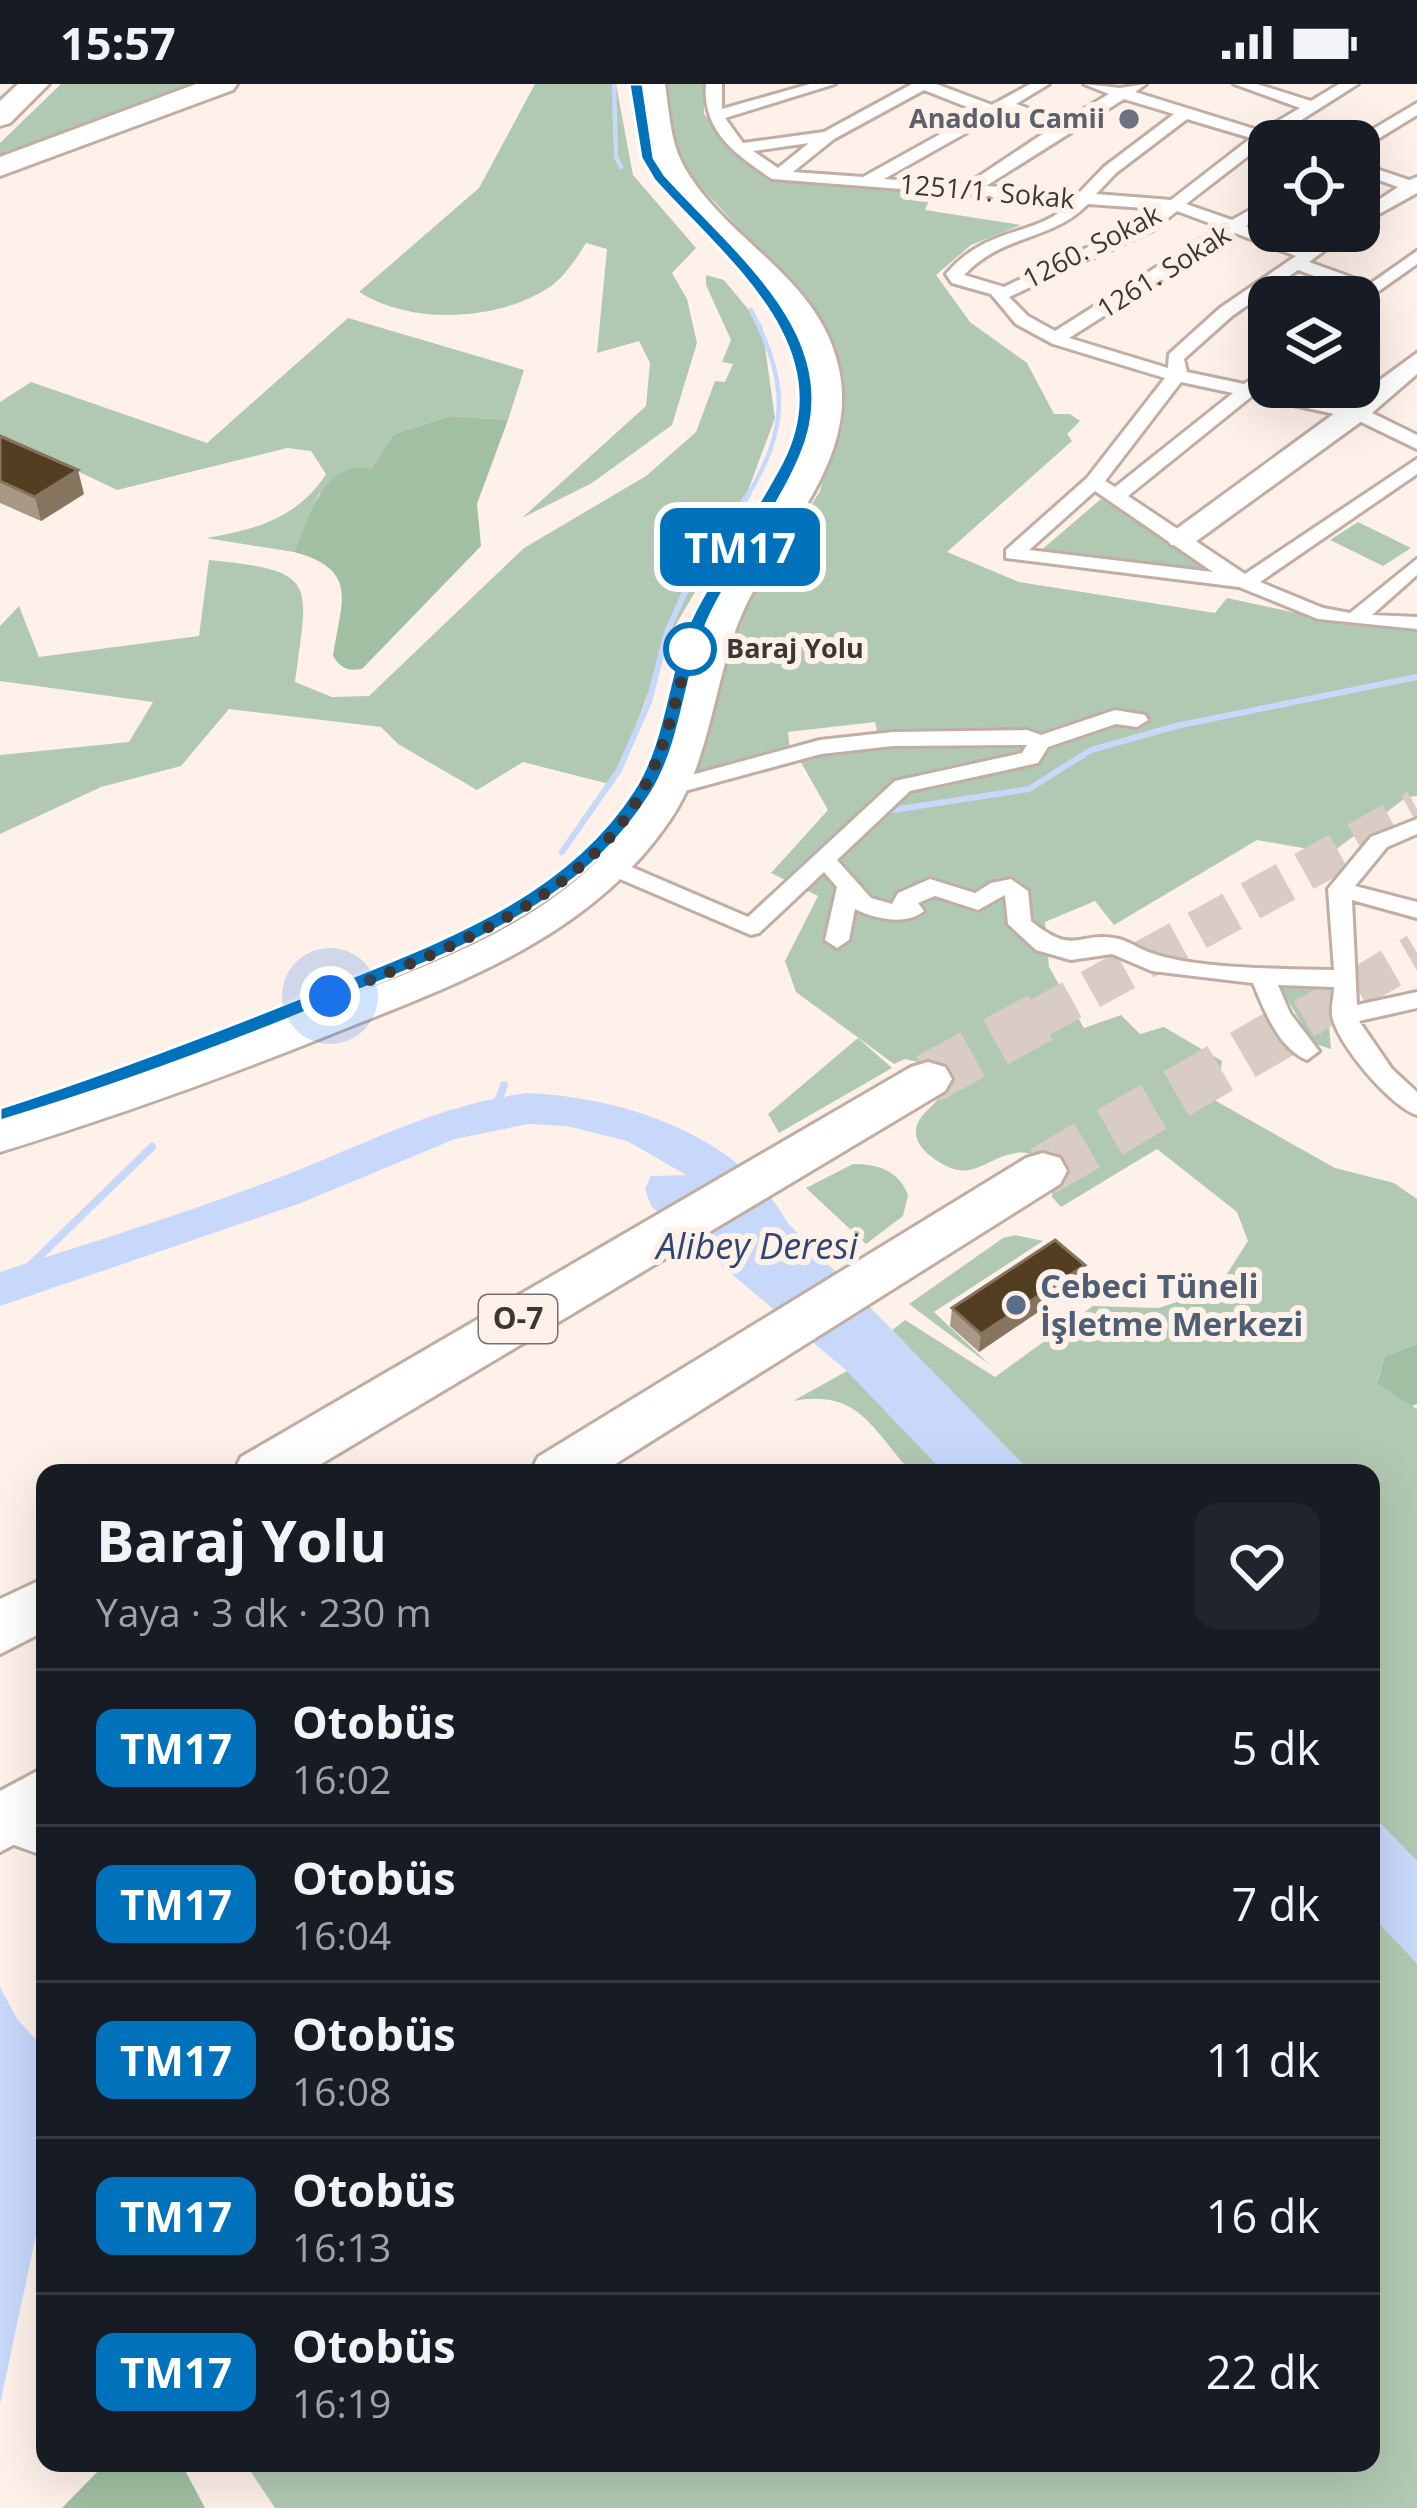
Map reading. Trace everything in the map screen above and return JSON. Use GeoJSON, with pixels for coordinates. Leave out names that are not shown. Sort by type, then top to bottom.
{"type":"FeatureCollection","features":[{"type":"Feature","properties":{"kind":"highway"},"geometry":{"type":"LineString","coordinates":[[0,117],[35,84]]}},
{"type":"Feature","properties":{"kind":"highway"},"geometry":{"type":"LineString","coordinates":[[0,167],[223,84]]}},
{"type":"Feature","properties":{"kind":"highway","name":"O-7"},"geometry":{"type":"LineString","coordinates":[[275,1464],[928,1078]]}},
{"type":"Feature","properties":{"kind":"highway"},"geometry":{"type":"LineString","coordinates":[[571,1464],[1043,1171]]}},
{"type":"Feature","properties":{"kind":"highway"},"geometry":{"type":"LineString","coordinates":[[0,1629],[36,1607]]}},
{"type":"Feature","properties":{"kind":"highway"},"geometry":{"type":"LineString","coordinates":[[0,1824],[36,1801]]}},
{"type":"Feature","properties":{"kind":"main road"},"geometry":{"type":"LineString","coordinates":[[0,1136],[156,1087],[429,979],[524,933],[600,863],[670,788],[723,616],[816,452],[826,411],[825,370],[812,328],[791,298],[731,250],[647,158],[636,84]]}},
{"type":"Feature","properties":{"kind":"main road"},"geometry":{"type":"LineString","coordinates":[[0,1114],[151,1067],[416,961],[600,863],[659,756],[701,616],[792,459],[804,428],[807,372],[800,348],[782,314],[668,161],[652,84]]}},
{"type":"Feature","properties":{"kind":"street"},"geometry":{"type":"LineString","coordinates":[[730,84],[713,89],[713,116],[738,148],[778,176],[828,136],[923,84],[1067,127]]}},
{"type":"Feature","properties":{"kind":"street"},"geometry":{"type":"LineString","coordinates":[[713,116],[827,84]]}},
{"type":"Feature","properties":{"kind":"street"},"geometry":{"type":"LineString","coordinates":[[868,182],[1041,84]]}},
{"type":"Feature","properties":{"kind":"street"},"geometry":{"type":"LineString","coordinates":[[1092,84],[1248,132]]}},
{"type":"Feature","properties":{"kind":"street"},"geometry":{"type":"LineString","coordinates":[[971,189],[1138,84]]}},
{"type":"Feature","properties":{"kind":"street"},"geometry":{"type":"LineString","coordinates":[[1242,84],[1313,107]]}},
{"type":"Feature","properties":{"kind":"street","name":"1260. Sokak"},"geometry":{"type":"LineString","coordinates":[[1296,120],[1350,84]]}},
{"type":"Feature","properties":{"kind":"street"},"geometry":{"type":"LineString","coordinates":[[1380,132],[1417,108]]}},
{"type":"Feature","properties":{"kind":"street"},"geometry":{"type":"LineString","coordinates":[[1004,292],[958,279],[955,274],[987,246],[1063,220],[1110,170],[1185,113]]}},
{"type":"Feature","properties":{"kind":"street"},"geometry":{"type":"LineString","coordinates":[[738,148],[828,136]]}},
{"type":"Feature","properties":{"kind":"street","name":"1260. Sokak"},"geometry":{"type":"LineString","coordinates":[[1248,154],[1109,245],[998,296],[1007,311],[1099,355],[1248,389]]}},
{"type":"Feature","properties":{"kind":"street"},"geometry":{"type":"LineString","coordinates":[[1380,174],[1415,185]]}},
{"type":"Feature","properties":{"kind":"street","name":"1251/1. Sokak"},"geometry":{"type":"LineString","coordinates":[[778,176],[1083,201],[1183,199],[1332,276]]}},
{"type":"Feature","properties":{"kind":"street"},"geometry":{"type":"LineString","coordinates":[[1380,207],[1415,185]]}},
{"type":"Feature","properties":{"kind":"street"},"geometry":{"type":"LineString","coordinates":[[1183,199],[1248,207]]}},
{"type":"Feature","properties":{"kind":"street","name":"1261. Sokak"},"geometry":{"type":"LineString","coordinates":[[1056,338],[1248,219]]}},
{"type":"Feature","properties":{"kind":"street"},"geometry":{"type":"LineString","coordinates":[[990,567],[1013,554],[1094,482],[1178,374],[1175,358],[1226,312],[1312,252]]}},
{"type":"Feature","properties":{"kind":"street"},"geometry":{"type":"LineString","coordinates":[[1380,284],[1417,256]]}},
{"type":"Feature","properties":{"kind":"street"},"geometry":{"type":"LineString","coordinates":[[1389,277],[1417,287]]}},
{"type":"Feature","properties":{"kind":"street"},"geometry":{"type":"LineString","coordinates":[[1181,539],[1357,412],[1417,362]]}},
{"type":"Feature","properties":{"kind":"street"},"geometry":{"type":"LineString","coordinates":[[1116,496],[1248,390]]}},
{"type":"Feature","properties":{"kind":"street","name":"1260. Sokak"},"geometry":{"type":"LineString","coordinates":[[1338,408],[1357,412],[1417,443]]}},
{"type":"Feature","properties":{"kind":"street"},"geometry":{"type":"LineString","coordinates":[[1013,554],[1247,582],[1417,465]]}},
{"type":"Feature","properties":{"kind":"street"},"geometry":{"type":"LineString","coordinates":[[1094,482],[1283,601],[1330,617],[1417,622]]}},
{"type":"Feature","properties":{"kind":"street"},"geometry":{"type":"LineString","coordinates":[[1354,620],[1417,565]]}},
{"type":"Feature","properties":{"kind":"street"},"geometry":{"type":"LineString","coordinates":[[670,788],[820,747],[893,740],[1027,737],[1040,742],[1115,718],[1137,721]]}},
{"type":"Feature","properties":{"kind":"street"},"geometry":{"type":"LineString","coordinates":[[600,863],[751,927],[903,786],[1030,758],[1040,742]]}},
{"type":"Feature","properties":{"kind":"street"},"geometry":{"type":"LineString","coordinates":[[1417,826],[1379,842],[1340,889],[1347,979],[1344,1016],[1354,1038],[1383,1075],[1417,1106]]}},
{"type":"Feature","properties":{"kind":"street"},"geometry":{"type":"LineString","coordinates":[[821,859],[837,868],[847,890],[865,906],[912,911],[903,903],[906,898],[930,887],[978,902],[999,888],[1011,887],[1016,891],[1020,924],[1045,944],[1071,952],[1115,946],[1152,963],[1262,976],[1347,979]]}},
{"type":"Feature","properties":{"kind":"street"},"geometry":{"type":"LineString","coordinates":[[1340,889],[1417,910]]}},
{"type":"Feature","properties":{"kind":"street"},"geometry":{"type":"LineString","coordinates":[[837,940],[847,890]]}},
{"type":"Feature","properties":{"kind":"street"},"geometry":{"type":"LineString","coordinates":[[1262,976],[1279,1016],[1307,1051]]}},
{"type":"Feature","properties":{"kind":"street"},"geometry":{"type":"LineString","coordinates":[[1344,1016],[1417,1000]]}},
{"type":"Feature","properties":{"kind":"street"},"geometry":{"type":"LineString","coordinates":[[0,1824],[36,1838]]}},
{"type":"Feature","properties":{"kind":"green space"},"geometry":{"type":"Polygon","coordinates":[[[61,84],[206,84],[0,156],[0,143],[61,84]]]}},
{"type":"Feature","properties":{"kind":"green space"},"geometry":{"type":"Polygon","coordinates":[[[535,84],[616,84],[633,175],[696,248],[672,273],[687,299],[697,343],[672,425],[592,483],[522,518],[646,406],[650,363],[639,341],[597,353],[607,249],[586,243],[550,287],[480,313],[404,310],[359,292],[479,188],[535,84]]]}},
{"type":"Feature","properties":{"kind":"green space"},"geometry":{"type":"Polygon","coordinates":[[[663,84],[704,84],[704,114],[733,150],[777,180],[933,191],[925,210],[1021,225],[971,245],[936,275],[970,322],[1027,363],[1054,414],[1070,414],[1080,421],[1067,434],[1072,441],[947,552],[1019,582],[1215,613],[1227,598],[1352,625],[1417,631],[1417,796],[1407,797],[1331,853],[1257,840],[1114,925],[1095,901],[1045,922],[1049,967],[1084,1028],[1121,1015],[1140,1034],[1164,1027],[1222,1061],[1216,1101],[1335,1168],[1394,1183],[1417,1199],[1417,1344],[1385,1356],[1377,1382],[1417,1409],[1417,1861],[1380,1823],[1380,1464],[1023,1464],[891,1331],[905,1320],[995,1377],[1093,1306],[1158,1308],[1202,1294],[1223,1280],[1248,1241],[1237,1212],[1157,1149],[1061,1207],[1052,1197],[1045,1165],[1033,1155],[1016,1153],[965,1170],[942,1164],[923,1149],[916,1133],[920,1119],[943,1091],[932,1065],[905,1059],[894,1064],[796,992],[785,961],[818,896],[771,873],[828,810],[798,757],[881,747],[875,722],[788,732],[790,751],[740,760],[692,780],[733,627],[820,491],[838,427],[808,303],[685,170],[673,143],[663,84]]]}},
{"type":"Feature","properties":{"kind":"green space"},"geometry":{"type":"Polygon","coordinates":[[[706,275],[724,280],[762,326],[775,418],[736,523],[672,631],[613,785],[523,762],[477,790],[398,744],[381,727],[229,709],[181,766],[101,787],[0,834],[0,755],[129,742],[153,702],[0,681],[0,626],[19,606],[39,657],[199,636],[209,560],[271,570],[299,587],[303,602],[295,682],[332,697],[369,696],[524,548],[646,476],[696,432],[715,381],[725,382],[733,364],[722,362],[731,340],[706,275]]]}},
{"type":"Feature","properties":{"kind":"green space"},"geometry":{"type":"Polygon","coordinates":[[[348,318],[524,370],[508,420],[450,416],[394,434],[371,469],[319,494],[294,552],[206,538],[274,520],[302,501],[326,474],[311,451],[287,448],[117,490],[46,456],[22,464],[0,453],[0,402],[31,382],[207,443],[348,318]]]}},
{"type":"Feature","properties":{"kind":"green space"},"geometry":{"type":"Polygon","coordinates":[[[450,416],[508,420],[477,504],[481,546],[362,669],[345,668],[333,656],[342,604],[337,578],[315,559],[294,552],[306,523],[330,481],[355,468],[371,469],[394,434],[450,416]]]}},
{"type":"Feature","properties":{"kind":"green space"},"geometry":{"type":"Polygon","coordinates":[[[1101,499],[1218,573],[1039,552],[1101,499]]]}},
{"type":"Feature","properties":{"kind":"green space"},"geometry":{"type":"Polygon","coordinates":[[[1358,522],[1411,548],[1383,566],[1330,540],[1358,522]]]}},
{"type":"Feature","properties":{"kind":"green space"},"geometry":{"type":"Polygon","coordinates":[[[1277,982],[1326,986],[1331,1049],[1313,1043],[1277,982]]]}},
{"type":"Feature","properties":{"kind":"green space"},"geometry":{"type":"Polygon","coordinates":[[[858,1038],[892,1068],[779,1133],[768,1114],[858,1038]]]}},
{"type":"Feature","properties":{"kind":"green space"},"geometry":{"type":"Polygon","coordinates":[[[853,1164],[886,1170],[908,1195],[903,1216],[866,1244],[806,1188],[853,1164]]]}},
{"type":"Feature","properties":{"kind":"green space"},"geometry":{"type":"Polygon","coordinates":[[[1015,1235],[1043,1241],[934,1312],[990,1365],[909,1304],[1003,1238],[1015,1235]]]}},
{"type":"Feature","properties":{"kind":"green space"},"geometry":{"type":"Polygon","coordinates":[[[1417,1344],[1417,1404],[1412,1406],[1377,1383],[1385,1356],[1417,1344]]]}},
{"type":"Feature","properties":{"kind":"green space"},"geometry":{"type":"Polygon","coordinates":[[[847,1371],[936,1464],[905,1464],[874,1427],[849,1407],[834,1401],[793,1401],[847,1371]]]}},
{"type":"Feature","properties":{"kind":"green space"},"geometry":{"type":"Polygon","coordinates":[[[1380,1924],[1417,1963],[1417,2508],[275,2508],[251,2472],[1380,2472],[1380,1924]]]}},
{"type":"Feature","properties":{"kind":"green space"},"geometry":{"type":"Polygon","coordinates":[[[97,2472],[186,2472],[205,2508],[62,2508],[97,2472]]]}},
{"type":"Feature","properties":{"kind":"water","name":"Alibey Deresi"},"geometry":{"type":"Polygon","coordinates":[[[695,1175],[764,1203],[781,1216],[1023,1464],[936,1464],[847,1371],[651,1206],[645,1189],[651,1176],[695,1175]]]}},
{"type":"Feature","properties":{"kind":"water"},"geometry":{"type":"Polygon","coordinates":[[[1380,1823],[1417,1861],[1417,1963],[1380,1924],[1380,1823]]]}},
{"type":"Feature","properties":{"kind":"water"},"geometry":{"type":"Polygon","coordinates":[[[0,1987],[17,2019],[36,2039],[36,2235],[0,2404],[0,1987]]]}},
{"type":"Feature","properties":{"kind":"building"},"geometry":{"type":"Polygon","coordinates":[[[0,436],[78,470],[35,497],[0,481],[0,436]]]}},
{"type":"Feature","properties":{"kind":"building"},"geometry":{"type":"Polygon","coordinates":[[[1055,1240],[1085,1265],[981,1334],[952,1308],[1055,1240]]]}},
{"type":"Feature","properties":{"kind":"waterway"},"geometry":{"type":"LineString","coordinates":[[614,84],[616,157],[621,167]]}},
{"type":"Feature","properties":{"kind":"waterway"},"geometry":{"type":"LineString","coordinates":[[746,498],[771,449],[779,405],[772,360],[751,310]]}},
{"type":"Feature","properties":{"kind":"waterway"},"geometry":{"type":"LineString","coordinates":[[562,852],[619,770],[649,702],[667,632],[685,592],[748,495]]}},
{"type":"Feature","properties":{"kind":"waterway"},"geometry":{"type":"LineString","coordinates":[[893,810],[1029,789],[1091,750],[1176,726],[1417,677]]}},
{"type":"Feature","properties":{"kind":"waterway"},"geometry":{"type":"LineString","coordinates":[[494,1113],[504,1085]]}},
{"type":"Feature","properties":{"kind":"waterway","name":"Alibey Deresi"},"geometry":{"type":"LineString","coordinates":[[0,1289],[286,1192],[465,1119],[528,1109],[567,1110],[642,1130],[710,1168],[765,1222]]}},
{"type":"Feature","properties":{"kind":"waterway"},"geometry":{"type":"LineString","coordinates":[[10,1285],[152,1147]]}},
{"type":"Feature","properties":{"kind":"tunnel"},"geometry":{"type":"LineString","coordinates":[[1037,1019],[1417,809]]}},
{"type":"Feature","properties":{"kind":"tunnel"},"geometry":{"type":"LineString","coordinates":[[1304,1019],[1417,953]]}},
{"type":"Feature","properties":{"kind":"tunnel"},"geometry":{"type":"LineString","coordinates":[[928,1079],[1043,1016]]}},
{"type":"Feature","properties":{"kind":"tunnel"},"geometry":{"type":"LineString","coordinates":[[1043,1171],[1310,1016]]}},
{"type":"Feature","properties":{"kind":"bus line","name":"TM17"},"geometry":{"type":"LineString","coordinates":[[0,1113],[151,1067],[479,933],[566,877],[644,790],[659,756],[701,616],[792,459],[804,428],[807,372],[782,314],[647,158],[636,84]]}},
{"type":"Feature","properties":{"kind":"place","name":"Anadolu Camii"},"geometry":{"type":"Point","coordinates":[1129,119]}},
{"type":"Feature","properties":{"kind":"place","name":"Baraj Yolu"},"geometry":{"type":"Point","coordinates":[690,649]}},
{"type":"Feature","properties":{"kind":"place","name":"Cebeci Tüneli İşletme Merkezi"},"geometry":{"type":"Point","coordinates":[1016,1305]}},
{"type":"Feature","properties":{"kind":"route"},"geometry":{"type":"LineString","coordinates":[[330,996],[479,933],[526,906],[587,857],[644,790],[659,756],[691,644],[690,649]]}}]}
